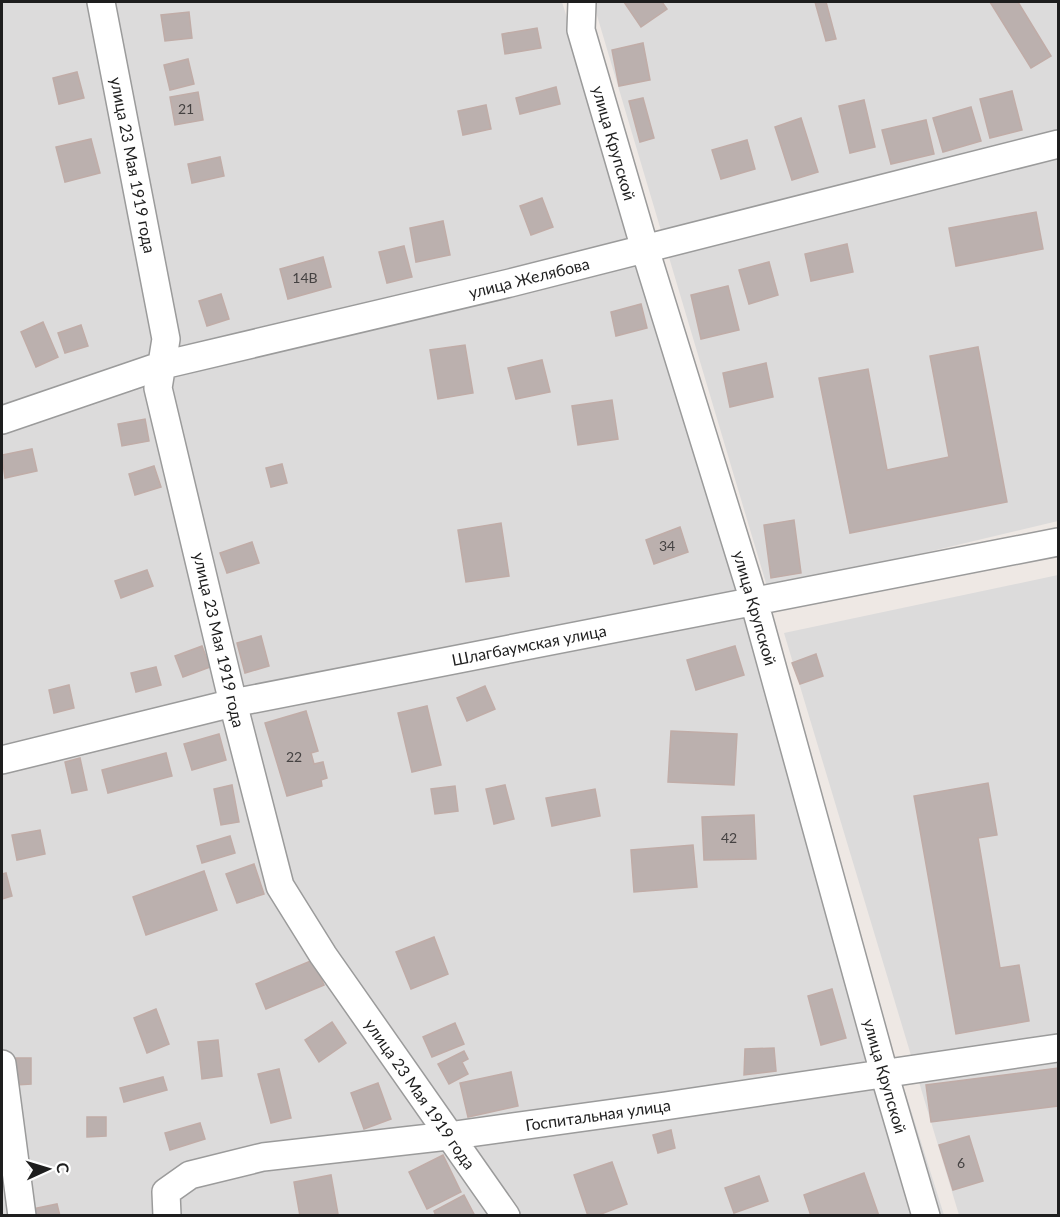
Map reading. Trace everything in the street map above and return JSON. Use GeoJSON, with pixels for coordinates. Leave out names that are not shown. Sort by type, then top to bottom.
{"type":"FeatureCollection","features":[{"type":"Feature","properties":{"kind":"street","name":"улица 23 Мая 1919 года"},"geometry":{"type":"LineString","coordinates":[[101,2],[166,339],[158,388],[233,703],[280,886],[322,955],[506,1215]]}},
{"type":"Feature","properties":{"kind":"street","name":"улица Крупской"},"geometry":{"type":"LineString","coordinates":[[582,2],[581,30],[645,249],[754,601],[884,1073],[926,1215]]}},
{"type":"Feature","properties":{"kind":"street","name":"улица Желябова"},"geometry":{"type":"LineString","coordinates":[[2,420],[163,365],[400,310],[1059,144]]}},
{"type":"Feature","properties":{"kind":"street","name":"Шлагбаумская улица"},"geometry":{"type":"LineString","coordinates":[[2,760],[233,703],[1059,542]]}},
{"type":"Feature","properties":{"kind":"street","name":"Госпитальная улица"},"geometry":{"type":"LineString","coordinates":[[167,1215],[166,1192],[190,1175],[263,1157],[448,1136],[1059,1048]]}},
{"type":"Feature","properties":{"kind":"street"},"geometry":{"type":"LineString","coordinates":[[2,1064],[5,1107],[22,1215]]}},
{"type":"Feature","properties":{"kind":"shaded area"},"geometry":{"type":"Polygon","coordinates":[[[2,2],[562,2],[944,1215],[2,1216],[2,2]]]}},
{"type":"Feature","properties":{"kind":"shaded area"},"geometry":{"type":"Polygon","coordinates":[[[593,2],[1058,2],[1058,521],[768,590],[593,2]]]}},
{"type":"Feature","properties":{"kind":"shaded area"},"geometry":{"type":"Polygon","coordinates":[[[1058,575],[1058,1215],[959,1215],[784,633],[1058,575]]]}},
{"type":"Feature","properties":{"kind":"building"},"geometry":{"type":"Polygon","coordinates":[[[624,2],[662,2],[667,9],[641,27],[624,2]]]}},
{"type":"Feature","properties":{"kind":"building"},"geometry":{"type":"Polygon","coordinates":[[[815,2],[826,2],[836,39],[826,41],[815,2]]]}},
{"type":"Feature","properties":{"kind":"building"},"geometry":{"type":"Polygon","coordinates":[[[990,2],[1018,2],[1051,56],[1031,68],[990,2]]]}},
{"type":"Feature","properties":{"kind":"building"},"geometry":{"type":"Polygon","coordinates":[[[189,12],[192,38],[165,41],[161,15],[189,12]]]}},
{"type":"Feature","properties":{"kind":"building"},"geometry":{"type":"Polygon","coordinates":[[[537,28],[541,48],[505,54],[502,34],[537,28]]]}},
{"type":"Feature","properties":{"kind":"building"},"geometry":{"type":"Polygon","coordinates":[[[643,43],[650,80],[619,86],[612,50],[643,43]]]}},
{"type":"Feature","properties":{"kind":"building"},"geometry":{"type":"Polygon","coordinates":[[[188,59],[194,84],[170,90],[164,65],[188,59]]]}},
{"type":"Feature","properties":{"kind":"building"},"geometry":{"type":"Polygon","coordinates":[[[77,72],[84,98],[59,104],[53,78],[77,72]]]}},
{"type":"Feature","properties":{"kind":"building"},"geometry":{"type":"Polygon","coordinates":[[[556,87],[560,104],[520,114],[516,98],[556,87]]]}},
{"type":"Feature","properties":{"kind":"building"},"geometry":{"type":"Polygon","coordinates":[[[1012,91],[1022,130],[990,138],[980,99],[1012,91]]]}},
{"type":"Feature","properties":{"kind":"building"},"geometry":{"type":"Polygon","coordinates":[[[198,92],[203,120],[175,125],[170,97],[198,92]]]}},
{"type":"Feature","properties":{"kind":"building"},"geometry":{"type":"Polygon","coordinates":[[[643,98],[654,138],[640,142],[629,101],[643,98]]]}},
{"type":"Feature","properties":{"kind":"building"},"geometry":{"type":"Polygon","coordinates":[[[864,100],[875,147],[850,153],[839,106],[864,100]]]}},
{"type":"Feature","properties":{"kind":"building"},"geometry":{"type":"Polygon","coordinates":[[[486,105],[491,129],[463,135],[458,111],[486,105]]]}},
{"type":"Feature","properties":{"kind":"building"},"geometry":{"type":"Polygon","coordinates":[[[971,107],[981,141],[943,152],[933,118],[971,107]]]}},
{"type":"Feature","properties":{"kind":"building"},"geometry":{"type":"Polygon","coordinates":[[[801,118],[818,172],[792,180],[775,127],[801,118]]]}},
{"type":"Feature","properties":{"kind":"building"},"geometry":{"type":"Polygon","coordinates":[[[926,120],[934,154],[891,164],[882,130],[926,120]]]}},
{"type":"Feature","properties":{"kind":"building"},"geometry":{"type":"Polygon","coordinates":[[[91,139],[100,173],[65,182],[56,147],[91,139]]]}},
{"type":"Feature","properties":{"kind":"building"},"geometry":{"type":"Polygon","coordinates":[[[747,140],[755,169],[721,179],[712,150],[747,140]]]}},
{"type":"Feature","properties":{"kind":"building"},"geometry":{"type":"Polygon","coordinates":[[[220,157],[224,176],[192,183],[188,164],[220,157]]]}},
{"type":"Feature","properties":{"kind":"building"},"geometry":{"type":"Polygon","coordinates":[[[542,198],[553,227],[531,235],[520,206],[542,198]]]}},
{"type":"Feature","properties":{"kind":"building"},"geometry":{"type":"Polygon","coordinates":[[[1036,212],[1043,249],[956,266],[949,228],[1036,212]]]}},
{"type":"Feature","properties":{"kind":"building"},"geometry":{"type":"Polygon","coordinates":[[[443,221],[450,255],[416,262],[410,228],[443,221]]]}},
{"type":"Feature","properties":{"kind":"building"},"geometry":{"type":"Polygon","coordinates":[[[847,244],[853,272],[811,281],[805,254],[847,244]]]}},
{"type":"Feature","properties":{"kind":"building"},"geometry":{"type":"Polygon","coordinates":[[[404,246],[412,277],[387,283],[379,252],[404,246]]]}},
{"type":"Feature","properties":{"kind":"building"},"geometry":{"type":"Polygon","coordinates":[[[323,257],[331,287],[288,299],[280,269],[323,257]]]}},
{"type":"Feature","properties":{"kind":"building"},"geometry":{"type":"Polygon","coordinates":[[[769,262],[778,295],[749,304],[739,270],[769,262]]]}},
{"type":"Feature","properties":{"kind":"building"},"geometry":{"type":"Polygon","coordinates":[[[728,286],[739,330],[701,339],[691,295],[728,286]]]}},
{"type":"Feature","properties":{"kind":"building"},"geometry":{"type":"Polygon","coordinates":[[[221,294],[229,319],[207,326],[199,301],[221,294]]]}},
{"type":"Feature","properties":{"kind":"building"},"geometry":{"type":"Polygon","coordinates":[[[641,304],[647,328],[616,336],[611,312],[641,304]]]}},
{"type":"Feature","properties":{"kind":"building"},"geometry":{"type":"Polygon","coordinates":[[[43,322],[58,357],[36,367],[21,332],[43,322]]]}},
{"type":"Feature","properties":{"kind":"building"},"geometry":{"type":"Polygon","coordinates":[[[81,325],[88,346],[65,353],[58,333],[81,325]]]}},
{"type":"Feature","properties":{"kind":"building"},"geometry":{"type":"Polygon","coordinates":[[[465,345],[473,393],[438,399],[430,350],[465,345]]]}},
{"type":"Feature","properties":{"kind":"building"},"geometry":{"type":"Polygon","coordinates":[[[978,347],[1007,502],[850,533],[819,378],[868,369],[887,470],[949,457],[930,356],[978,347]]]}},
{"type":"Feature","properties":{"kind":"building"},"geometry":{"type":"Polygon","coordinates":[[[542,360],[550,392],[516,399],[508,368],[542,360]]]}},
{"type":"Feature","properties":{"kind":"building"},"geometry":{"type":"Polygon","coordinates":[[[766,363],[773,397],[730,407],[723,373],[766,363]]]}},
{"type":"Feature","properties":{"kind":"building"},"geometry":{"type":"Polygon","coordinates":[[[612,400],[618,439],[578,445],[572,406],[612,400]]]}},
{"type":"Feature","properties":{"kind":"building"},"geometry":{"type":"Polygon","coordinates":[[[145,419],[149,441],[122,446],[118,424],[145,419]]]}},
{"type":"Feature","properties":{"kind":"building"},"geometry":{"type":"Polygon","coordinates":[[[32,449],[37,471],[5,478],[2,455],[32,449]]]}},
{"type":"Feature","properties":{"kind":"building"},"geometry":{"type":"Polygon","coordinates":[[[282,464],[287,483],[271,487],[266,468],[282,464]]]}},
{"type":"Feature","properties":{"kind":"building"},"geometry":{"type":"Polygon","coordinates":[[[154,466],[161,487],[135,495],[129,474],[154,466]]]}},
{"type":"Feature","properties":{"kind":"building"},"geometry":{"type":"Polygon","coordinates":[[[794,520],[801,573],[771,578],[764,525],[794,520]]]}},
{"type":"Feature","properties":{"kind":"building"},"geometry":{"type":"Polygon","coordinates":[[[501,523],[509,576],[466,582],[458,530],[501,523]]]}},
{"type":"Feature","properties":{"kind":"building"},"geometry":{"type":"Polygon","coordinates":[[[680,527],[688,552],[654,564],[646,540],[680,527]]]}},
{"type":"Feature","properties":{"kind":"building"},"geometry":{"type":"Polygon","coordinates":[[[252,542],[259,563],[227,573],[220,553],[252,542]]]}},
{"type":"Feature","properties":{"kind":"building"},"geometry":{"type":"Polygon","coordinates":[[[147,570],[153,586],[121,598],[115,581],[147,570]]]}},
{"type":"Feature","properties":{"kind":"building"},"geometry":{"type":"Polygon","coordinates":[[[261,636],[269,666],[245,673],[237,643],[261,636]]]}},
{"type":"Feature","properties":{"kind":"building"},"geometry":{"type":"Polygon","coordinates":[[[202,646],[210,667],[183,677],[175,656],[202,646]]]}},
{"type":"Feature","properties":{"kind":"building"},"geometry":{"type":"Polygon","coordinates":[[[735,646],[744,675],[696,690],[687,660],[735,646]]]}},
{"type":"Feature","properties":{"kind":"building"},"geometry":{"type":"Polygon","coordinates":[[[816,654],[823,676],[800,684],[792,663],[816,654]]]}},
{"type":"Feature","properties":{"kind":"building"},"geometry":{"type":"Polygon","coordinates":[[[156,667],[161,685],[136,692],[131,673],[156,667]]]}},
{"type":"Feature","properties":{"kind":"building"},"geometry":{"type":"Polygon","coordinates":[[[69,685],[74,708],[54,713],[49,690],[69,685]]]}},
{"type":"Feature","properties":{"kind":"building"},"geometry":{"type":"Polygon","coordinates":[[[485,686],[495,709],[467,721],[457,698],[485,686]]]}},
{"type":"Feature","properties":{"kind":"building"},"geometry":{"type":"Polygon","coordinates":[[[427,706],[441,765],[412,772],[398,713],[427,706]]]}},
{"type":"Feature","properties":{"kind":"building"},"geometry":{"type":"Polygon","coordinates":[[[306,711],[318,751],[311,753],[314,764],[323,762],[327,778],[321,780],[322,786],[287,796],[265,723],[306,711]]]}},
{"type":"Feature","properties":{"kind":"building"},"geometry":{"type":"Polygon","coordinates":[[[671,731],[737,734],[734,785],[668,782],[671,731]]]}},
{"type":"Feature","properties":{"kind":"building"},"geometry":{"type":"Polygon","coordinates":[[[219,734],[226,760],[192,770],[184,744],[219,734]]]}},
{"type":"Feature","properties":{"kind":"building"},"geometry":{"type":"Polygon","coordinates":[[[166,753],[172,776],[108,793],[102,770],[166,753]]]}},
{"type":"Feature","properties":{"kind":"building"},"geometry":{"type":"Polygon","coordinates":[[[80,758],[87,790],[72,793],[65,762],[80,758]]]}},
{"type":"Feature","properties":{"kind":"building"},"geometry":{"type":"Polygon","coordinates":[[[988,783],[997,835],[978,838],[1000,968],[1019,965],[1029,1021],[956,1034],[914,796],[988,783]]]}},
{"type":"Feature","properties":{"kind":"building"},"geometry":{"type":"Polygon","coordinates":[[[232,785],[239,822],[221,825],[214,789],[232,785]]]}},
{"type":"Feature","properties":{"kind":"building"},"geometry":{"type":"Polygon","coordinates":[[[505,785],[514,819],[494,824],[486,789],[505,785]]]}},
{"type":"Feature","properties":{"kind":"building"},"geometry":{"type":"Polygon","coordinates":[[[455,786],[458,811],[435,814],[431,789],[455,786]]]}},
{"type":"Feature","properties":{"kind":"building"},"geometry":{"type":"Polygon","coordinates":[[[595,789],[600,816],[552,826],[546,798],[595,789]]]}},
{"type":"Feature","properties":{"kind":"building"},"geometry":{"type":"Polygon","coordinates":[[[754,815],[756,859],[704,860],[702,817],[754,815]]]}},
{"type":"Feature","properties":{"kind":"building"},"geometry":{"type":"Polygon","coordinates":[[[40,830],[45,854],[17,860],[12,835],[40,830]]]}},
{"type":"Feature","properties":{"kind":"building"},"geometry":{"type":"Polygon","coordinates":[[[230,836],[235,853],[202,863],[197,846],[230,836]]]}},
{"type":"Feature","properties":{"kind":"building"},"geometry":{"type":"Polygon","coordinates":[[[693,845],[697,887],[634,892],[631,850],[693,845]]]}},
{"type":"Feature","properties":{"kind":"building"},"geometry":{"type":"Polygon","coordinates":[[[254,864],[264,894],[237,903],[226,874],[254,864]]]}},
{"type":"Feature","properties":{"kind":"building"},"geometry":{"type":"Polygon","coordinates":[[[204,871],[217,910],[146,935],[133,897],[204,871]]]}},
{"type":"Feature","properties":{"kind":"building"},"geometry":{"type":"Polygon","coordinates":[[[6,873],[12,896],[2,899],[2,874],[6,873]]]}},
{"type":"Feature","properties":{"kind":"building"},"geometry":{"type":"Polygon","coordinates":[[[434,937],[448,974],[411,989],[396,952],[434,937]]]}},
{"type":"Feature","properties":{"kind":"building"},"geometry":{"type":"Polygon","coordinates":[[[313,960],[324,985],[266,1009],[256,984],[313,960]]]}},
{"type":"Feature","properties":{"kind":"building"},"geometry":{"type":"Polygon","coordinates":[[[832,989],[846,1038],[821,1045],[808,996],[832,989]]]}},
{"type":"Feature","properties":{"kind":"building"},"geometry":{"type":"Polygon","coordinates":[[[156,1009],[169,1044],[147,1053],[134,1018],[156,1009]]]}},
{"type":"Feature","properties":{"kind":"building"},"geometry":{"type":"Polygon","coordinates":[[[332,1022],[346,1043],[319,1062],[305,1040],[332,1022]]]}},
{"type":"Feature","properties":{"kind":"building"},"geometry":{"type":"Polygon","coordinates":[[[455,1023],[464,1044],[432,1057],[423,1037],[455,1023]]]}},
{"type":"Feature","properties":{"kind":"building"},"geometry":{"type":"Polygon","coordinates":[[[218,1040],[222,1076],[202,1079],[198,1042],[218,1040]]]}},
{"type":"Feature","properties":{"kind":"building"},"geometry":{"type":"Polygon","coordinates":[[[774,1048],[776,1071],[744,1075],[745,1049],[774,1048]]]}},
{"type":"Feature","properties":{"kind":"building"},"geometry":{"type":"Polygon","coordinates":[[[464,1051],[468,1059],[462,1062],[468,1074],[449,1084],[438,1064],[464,1051]]]}},
{"type":"Feature","properties":{"kind":"building"},"geometry":{"type":"Polygon","coordinates":[[[16,1058],[31,1058],[31,1084],[16,1085],[16,1058]]]}},
{"type":"Feature","properties":{"kind":"building"},"geometry":{"type":"Polygon","coordinates":[[[1058,1068],[1058,1106],[931,1122],[926,1085],[1058,1068]]]}},
{"type":"Feature","properties":{"kind":"building"},"geometry":{"type":"Polygon","coordinates":[[[279,1069],[291,1118],[271,1123],[258,1074],[279,1069]]]}},
{"type":"Feature","properties":{"kind":"building"},"geometry":{"type":"Polygon","coordinates":[[[511,1072],[518,1106],[468,1117],[460,1083],[511,1072]]]}},
{"type":"Feature","properties":{"kind":"building"},"geometry":{"type":"Polygon","coordinates":[[[163,1077],[167,1090],[124,1102],[120,1088],[163,1077]]]}},
{"type":"Feature","properties":{"kind":"building"},"geometry":{"type":"Polygon","coordinates":[[[378,1083],[391,1119],[364,1129],[351,1093],[378,1083]]]}},
{"type":"Feature","properties":{"kind":"building"},"geometry":{"type":"Polygon","coordinates":[[[87,1117],[106,1117],[106,1136],[87,1137],[87,1117]]]}},
{"type":"Feature","properties":{"kind":"building"},"geometry":{"type":"Polygon","coordinates":[[[200,1123],[205,1139],[170,1150],[165,1133],[200,1123]]]}},
{"type":"Feature","properties":{"kind":"building"},"geometry":{"type":"Polygon","coordinates":[[[671,1130],[675,1148],[658,1153],[653,1135],[671,1130]]]}},
{"type":"Feature","properties":{"kind":"building"},"geometry":{"type":"Polygon","coordinates":[[[969,1136],[983,1181],[953,1190],[939,1145],[969,1136]]]}},
{"type":"Feature","properties":{"kind":"building"},"geometry":{"type":"Polygon","coordinates":[[[443,1155],[461,1192],[427,1209],[409,1172],[443,1155]]]}},
{"type":"Feature","properties":{"kind":"building"},"geometry":{"type":"Polygon","coordinates":[[[612,1162],[627,1204],[596,1216],[588,1216],[574,1175],[612,1162]]]}},
{"type":"Feature","properties":{"kind":"building"},"geometry":{"type":"Polygon","coordinates":[[[864,1173],[879,1216],[811,1216],[804,1195],[864,1173]]]}},
{"type":"Feature","properties":{"kind":"building"},"geometry":{"type":"Polygon","coordinates":[[[331,1175],[338,1214],[300,1216],[294,1182],[331,1175]]]}},
{"type":"Feature","properties":{"kind":"building"},"geometry":{"type":"Polygon","coordinates":[[[759,1176],[768,1201],[734,1213],[725,1188],[759,1176]]]}},
{"type":"Feature","properties":{"kind":"building"},"geometry":{"type":"Polygon","coordinates":[[[464,1195],[475,1216],[436,1216],[434,1211],[464,1195]]]}},
{"type":"Feature","properties":{"kind":"building"},"geometry":{"type":"Polygon","coordinates":[[[57,1204],[60,1216],[34,1216],[32,1209],[57,1204]]]}}]}
